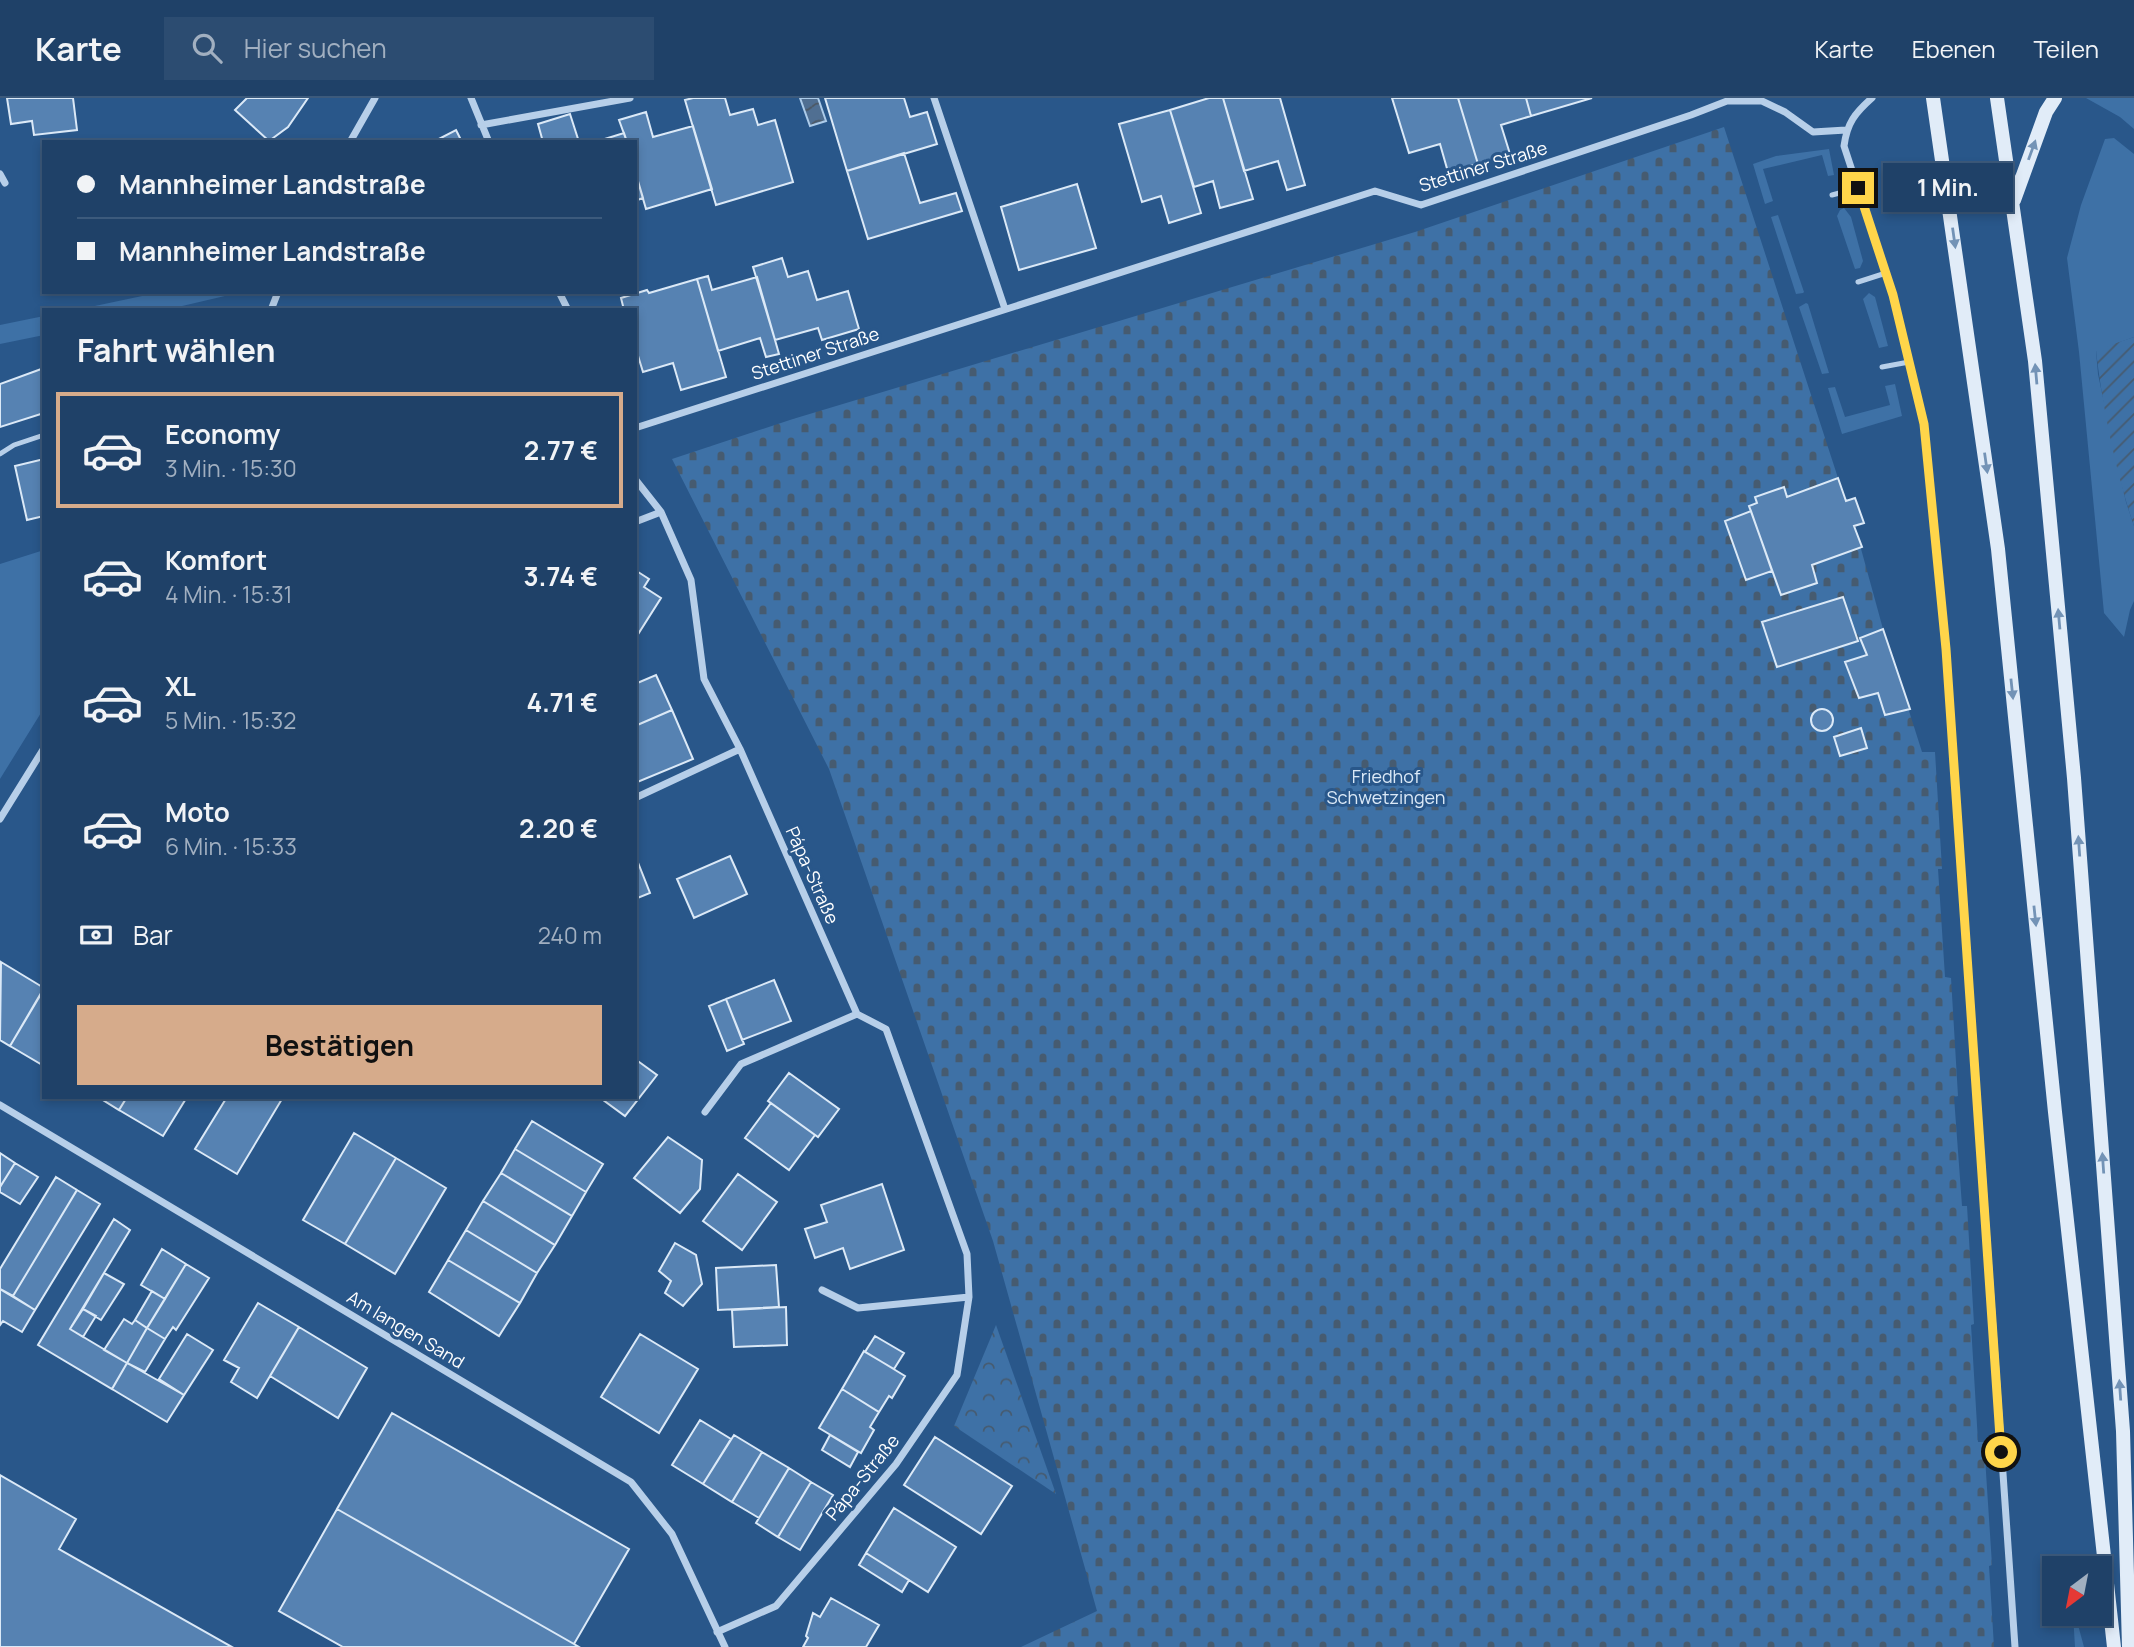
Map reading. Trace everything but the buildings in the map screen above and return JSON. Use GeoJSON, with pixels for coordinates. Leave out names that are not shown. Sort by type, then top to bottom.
{"type":"FeatureCollection","features":[{"type":"Feature","properties":{"kind":"main road"},"geometry":{"type":"LineString","coordinates":[[1933,98],[1998,549],[2055,1112],[2114,1647]]}},
{"type":"Feature","properties":{"kind":"main road"},"geometry":{"type":"LineString","coordinates":[[1997,98],[2035,361],[2074,778],[2123,1431],[2129,1647]]}},
{"type":"Feature","properties":{"kind":"main road"},"geometry":{"type":"LineString","coordinates":[[2012,204],[2046,111],[2055,98]]}},
{"type":"Feature","properties":{"kind":"street"},"geometry":{"type":"LineString","coordinates":[[352,140],[375,98]]}},
{"type":"Feature","properties":{"kind":"street"},"geometry":{"type":"LineString","coordinates":[[471,98],[488,140]]}},
{"type":"Feature","properties":{"kind":"street"},"geometry":{"type":"LineString","coordinates":[[481,125],[630,98]]}},
{"type":"Feature","properties":{"kind":"street"},"geometry":{"type":"LineString","coordinates":[[934,98],[1005,309]]}},
{"type":"Feature","properties":{"kind":"street"},"geometry":{"type":"LineString","coordinates":[[1872,98],[1854,114],[1846,130],[1844,146],[1886,273],[1924,424],[1946,649],[2015,1647]]}},
{"type":"Feature","properties":{"kind":"street","name":"Stettiner Straße"},"geometry":{"type":"LineString","coordinates":[[637,427],[1375,191],[1421,205],[1690,116],[1727,101],[1762,99],[1813,132],[1846,130]]}},
{"type":"Feature","properties":{"kind":"street"},"geometry":{"type":"LineString","coordinates":[[0,174],[5,183]]}},
{"type":"Feature","properties":{"kind":"street","name":"Pápa-Straße"},"geometry":{"type":"LineString","coordinates":[[637,482],[661,512],[691,580],[704,679],[740,749],[857,1014],[886,1029],[967,1254],[970,1297],[957,1375],[896,1464],[776,1605],[717,1632]]}},
{"type":"Feature","properties":{"kind":"street"},"geometry":{"type":"LineString","coordinates":[[637,521],[661,512]]}},
{"type":"Feature","properties":{"kind":"street"},"geometry":{"type":"LineString","coordinates":[[637,796],[740,749]]}},
{"type":"Feature","properties":{"kind":"street"},"geometry":{"type":"LineString","coordinates":[[0,819],[42,751]]}},
{"type":"Feature","properties":{"kind":"street"},"geometry":{"type":"LineString","coordinates":[[705,1112],[741,1064],[857,1014]]}},
{"type":"Feature","properties":{"kind":"street","name":"Am langen Sand"},"geometry":{"type":"LineString","coordinates":[[0,1105],[631,1482],[672,1534],[725,1647]]}},
{"type":"Feature","properties":{"kind":"street"},"geometry":{"type":"LineString","coordinates":[[822,1290],[858,1308],[970,1297]]}},
{"type":"Feature","properties":{"kind":"lane"},"geometry":{"type":"LineString","coordinates":[[1832,195],[1858,188]]}},
{"type":"Feature","properties":{"kind":"lane"},"geometry":{"type":"LineString","coordinates":[[1858,282],[1886,273]]}},
{"type":"Feature","properties":{"kind":"lane"},"geometry":{"type":"LineString","coordinates":[[1882,367],[1909,362]]}},
{"type":"Feature","properties":{"kind":"lane"},"geometry":{"type":"LineString","coordinates":[[0,454],[13,445],[42,436]]}},
{"type":"Feature","properties":{"kind":"green space"},"geometry":{"type":"Polygon","coordinates":[[[2086,98],[2134,98],[2134,129],[2120,117],[2086,98]]]}},
{"type":"Feature","properties":{"kind":"green space","name":"Friedhof Schwetzingen"},"geometry":{"type":"Polygon","coordinates":[[[1724,127],[1838,478],[1846,500],[1855,498],[1864,523],[1855,527],[1883,629],[1922,752],[1935,752],[1942,869],[1938,869],[1945,977],[1951,978],[1958,1096],[1954,1097],[1962,1206],[1967,1206],[1978,1442],[1984,1442],[1994,1647],[1021,1647],[1097,1611],[993,1241],[829,769],[672,459],[793,419],[1415,232],[1724,127]]]}},
{"type":"Feature","properties":{"kind":"green space"},"geometry":{"type":"Polygon","coordinates":[[[2114,138],[2134,154],[2134,337],[2096,351],[2098,374],[2115,455],[2134,526],[2134,601],[2124,637],[2104,613],[2079,352],[2067,258],[2081,205],[2105,139],[2114,138]]]}},
{"type":"Feature","properties":{"kind":"green space"},"geometry":{"type":"Polygon","coordinates":[[[1829,149],[1834,175],[1828,176],[1822,155],[1763,169],[1773,201],[1765,204],[1753,164],[1776,156],[1829,149]]]}},
{"type":"Feature","properties":{"kind":"green space"},"geometry":{"type":"Polygon","coordinates":[[[1844,208],[1851,217],[1863,261],[1860,268],[1855,269],[1837,216],[1844,208]]]}},
{"type":"Feature","properties":{"kind":"green space"},"geometry":{"type":"Polygon","coordinates":[[[1778,215],[1803,293],[1796,294],[1771,217],[1778,215]]]}},
{"type":"Feature","properties":{"kind":"green space"},"geometry":{"type":"Polygon","coordinates":[[[1869,293],[1875,297],[1888,346],[1879,348],[1863,299],[1869,293]]]}},
{"type":"Feature","properties":{"kind":"green space"},"geometry":{"type":"Polygon","coordinates":[[[152,294],[233,294],[174,308],[85,308],[152,294]]]}},
{"type":"Feature","properties":{"kind":"green space"},"geometry":{"type":"Polygon","coordinates":[[[1806,303],[1829,373],[1822,374],[1799,307],[1806,303]]]}},
{"type":"Feature","properties":{"kind":"green space"},"geometry":{"type":"Polygon","coordinates":[[[42,316],[42,335],[0,344],[0,325],[42,316]]]}},
{"type":"Feature","properties":{"kind":"green space"},"geometry":{"type":"Polygon","coordinates":[[[2134,337],[2134,526],[2110,439],[2096,350],[2134,337]]]}},
{"type":"Feature","properties":{"kind":"green space"},"geometry":{"type":"Polygon","coordinates":[[[1895,384],[1902,416],[1842,434],[1828,388],[1835,387],[1845,417],[1890,405],[1885,386],[1895,384]]]}},
{"type":"Feature","properties":{"kind":"green space"},"geometry":{"type":"Polygon","coordinates":[[[42,551],[42,711],[0,779],[0,564],[42,551]]]}},
{"type":"Feature","properties":{"kind":"green space"},"geometry":{"type":"Polygon","coordinates":[[[996,1325],[1056,1494],[954,1426],[996,1325]]]}},
{"type":"Feature","properties":{"kind":"green space"},"geometry":{"type":"Polygon","coordinates":[[[2074,1626],[2078,1626],[2084,1647],[2075,1647],[2074,1626]]]}},
{"type":"Feature","properties":{"kind":"water"},"geometry":{"type":"Polygon","coordinates":[[[800,98],[818,98],[826,121],[810,126],[800,98]]]}},
{"type":"Feature","properties":{"kind":"route"},"geometry":{"type":"LineString","coordinates":[[1858,188],[1893,295],[1924,424],[1946,649],[2001,1452]]}}]}
